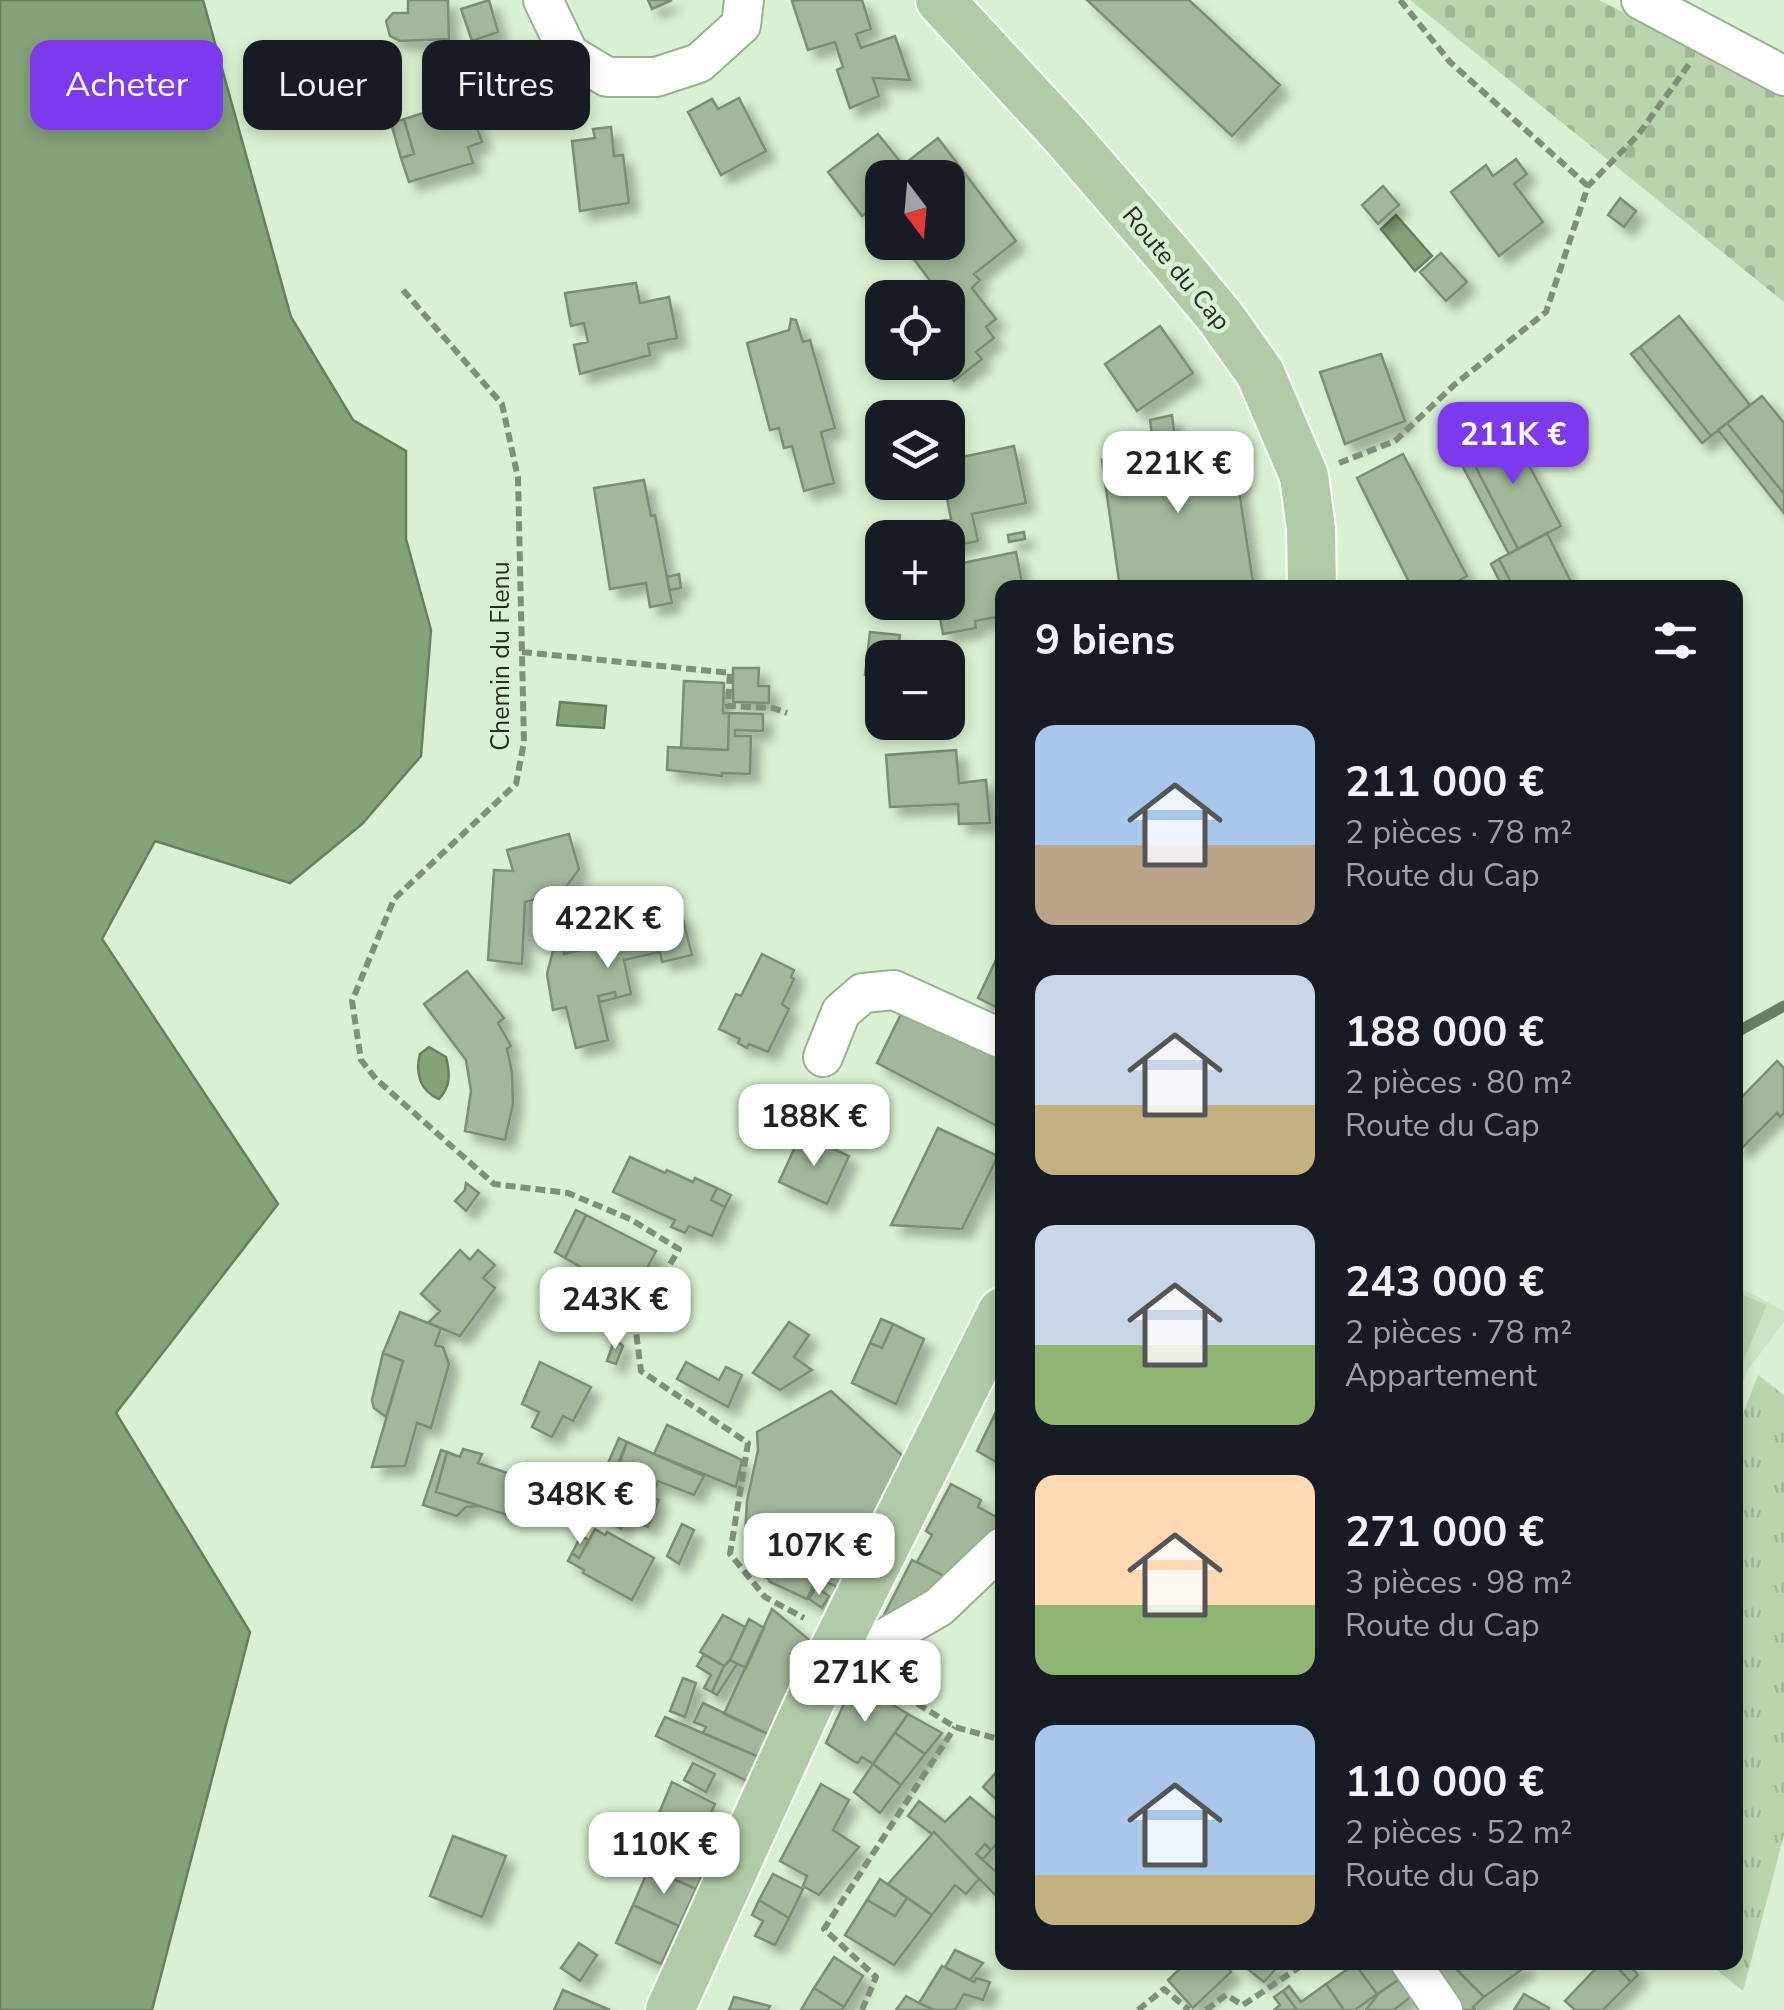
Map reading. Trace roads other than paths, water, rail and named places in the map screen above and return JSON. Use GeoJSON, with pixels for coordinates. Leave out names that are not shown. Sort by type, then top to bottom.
{"type":"FeatureCollection","features":[{"type":"Feature","properties":{"kind":"main road","name":"Route du Cap"},"geometry":{"type":"LineString","coordinates":[[940,0],[1064,134],[1221,318],[1260,373],[1304,476],[1312,580]]}},
{"type":"Feature","properties":{"kind":"main road"},"geometry":{"type":"LineString","coordinates":[[670,2010],[837,1644],[995,1326]]}},
{"type":"Feature","properties":{"kind":"street"},"geometry":{"type":"LineString","coordinates":[[544,0],[569,54],[607,77],[656,77],[699,63],[740,25],[744,0]]}},
{"type":"Feature","properties":{"kind":"street"},"geometry":{"type":"LineString","coordinates":[[1641,0],[1784,76]]}},
{"type":"Feature","properties":{"kind":"street"},"geometry":{"type":"LineString","coordinates":[[823,1057],[841,1012],[864,993],[894,990],[995,1036]]}},
{"type":"Feature","properties":{"kind":"street"},"geometry":{"type":"LineString","coordinates":[[837,1644],[875,1644],[939,1607],[995,1554]]}},
{"type":"Feature","properties":{"kind":"street"},"geometry":{"type":"LineString","coordinates":[[1416,1970],[1443,2010]]}},
{"type":"Feature","properties":{"kind":"waterway"},"geometry":{"type":"LineString","coordinates":[[1743,1029],[1784,1006]]}}]}
